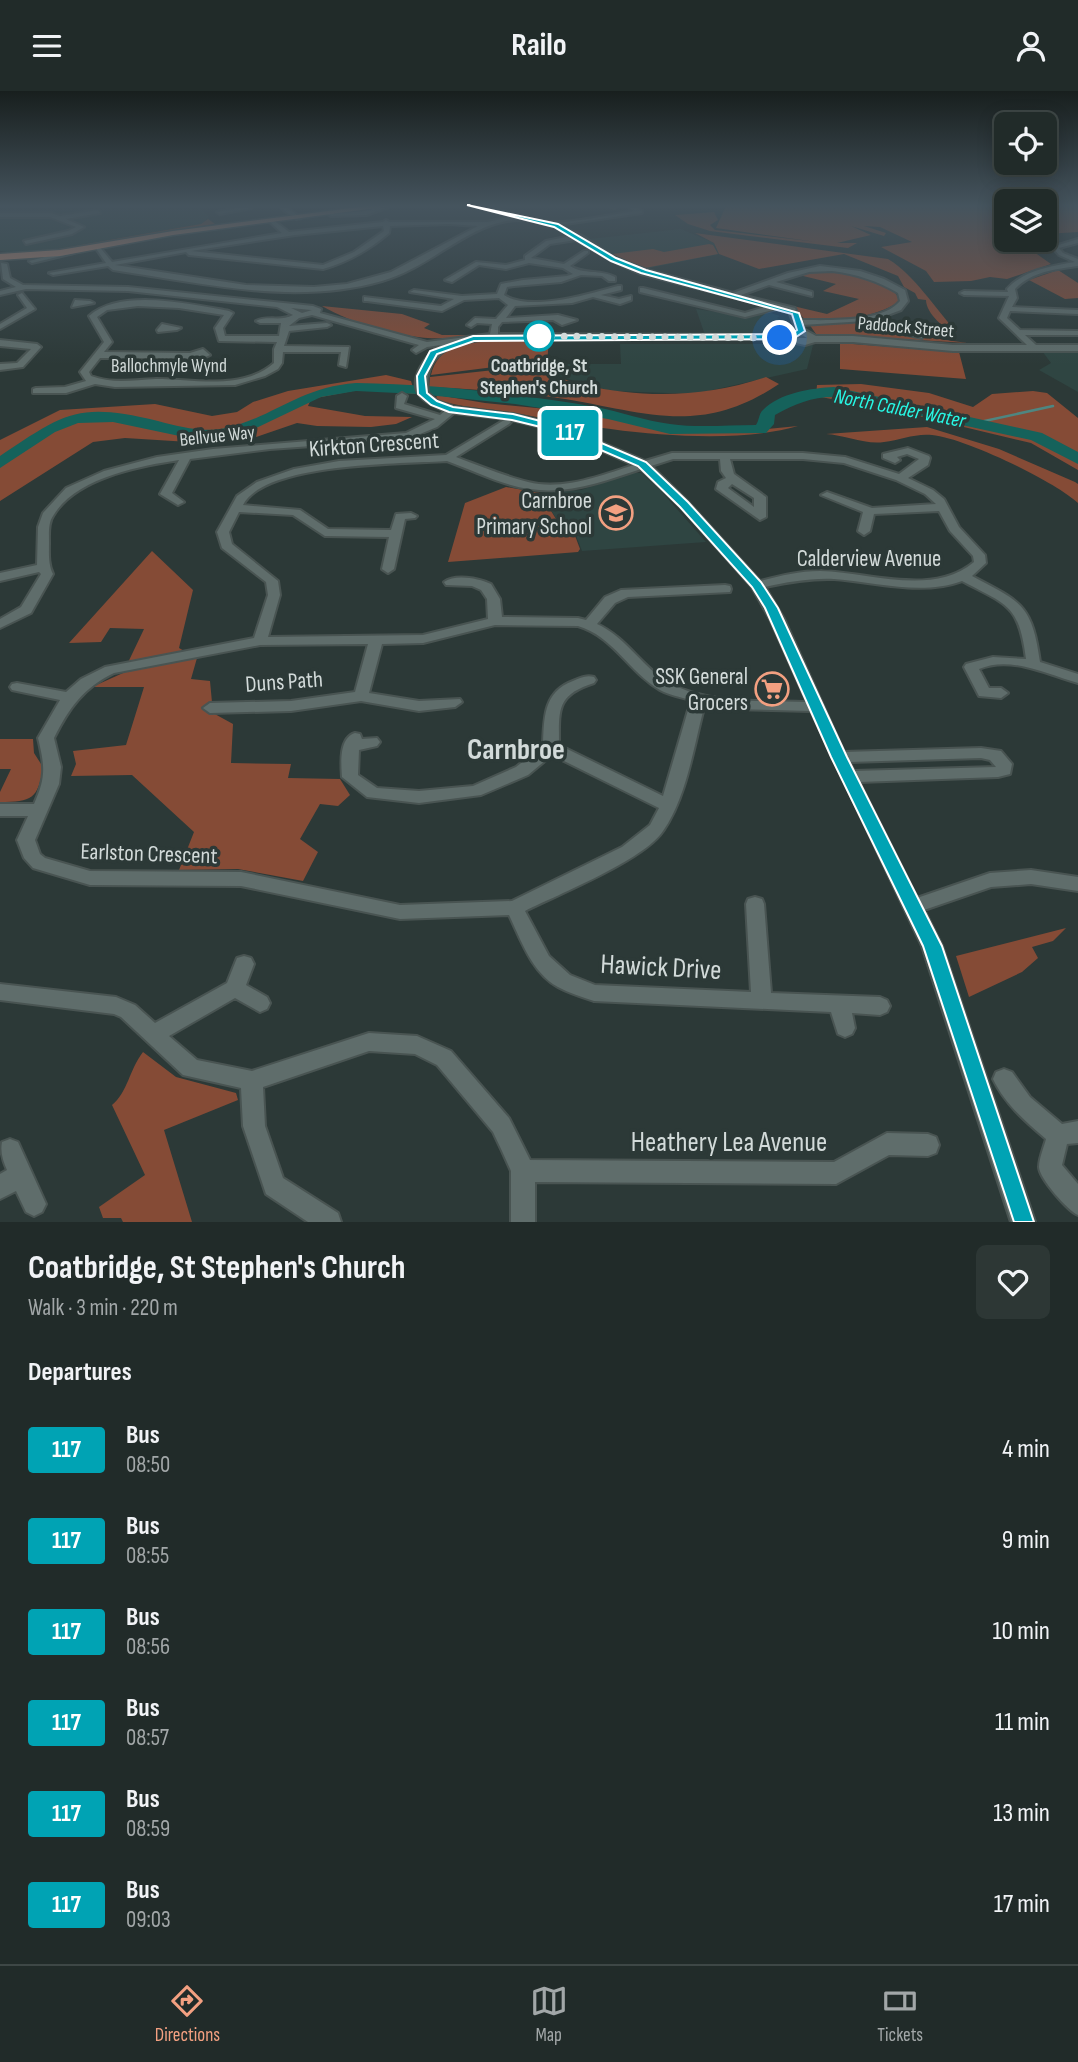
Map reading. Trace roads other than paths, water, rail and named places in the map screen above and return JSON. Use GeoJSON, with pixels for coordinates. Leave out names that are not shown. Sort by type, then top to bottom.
{"type":"FeatureCollection","features":[{"type":"Feature","properties":{"kind":"street"},"geometry":{"type":"LineString","coordinates":[[4,259],[5,291]]}},
{"type":"Feature","properties":{"kind":"street"},"geometry":{"type":"LineString","coordinates":[[32,261],[42,259]]}},
{"type":"Feature","properties":{"kind":"street"},"geometry":{"type":"LineString","coordinates":[[106,259],[110,265],[272,289],[345,285],[379,279],[423,259]]}},
{"type":"Feature","properties":{"kind":"street"},"geometry":{"type":"LineString","coordinates":[[53,274],[139,259]]}},
{"type":"Feature","properties":{"kind":"street"},"geometry":{"type":"LineString","coordinates":[[231,259],[276,265],[323,267],[347,259]]}},
{"type":"Feature","properties":{"kind":"street"},"geometry":{"type":"LineString","coordinates":[[565,265],[580,259]]}},
{"type":"Feature","properties":{"kind":"street"},"geometry":{"type":"LineString","coordinates":[[614,259],[644,272],[733,295],[779,306],[795,313],[802,335],[867,319],[902,307],[902,292],[888,282],[842,270],[807,270],[733,295]]}},
{"type":"Feature","properties":{"kind":"street"},"geometry":{"type":"LineString","coordinates":[[448,277],[478,263],[506,267],[529,261],[565,265],[577,273],[609,275]]}},
{"type":"Feature","properties":{"kind":"street"},"geometry":{"type":"LineString","coordinates":[[1034,348],[1003,318],[1008,309],[1011,289],[1017,281],[1078,262]]}},
{"type":"Feature","properties":{"kind":"street"},"geometry":{"type":"LineString","coordinates":[[323,267],[345,285]]}},
{"type":"Feature","properties":{"kind":"street"},"geometry":{"type":"LineString","coordinates":[[504,275],[526,280],[555,280],[572,277],[577,273]]}},
{"type":"Feature","properties":{"kind":"street"},"geometry":{"type":"LineString","coordinates":[[500,296],[504,286],[526,280]]}},
{"type":"Feature","properties":{"kind":"street"},"geometry":{"type":"LineString","coordinates":[[555,280],[567,295]]}},
{"type":"Feature","properties":{"kind":"street"},"geometry":{"type":"LineString","coordinates":[[770,283],[809,294]]}},
{"type":"Feature","properties":{"kind":"street"},"geometry":{"type":"LineString","coordinates":[[427,294],[436,285]]}},
{"type":"Feature","properties":{"kind":"street"},"geometry":{"type":"LineString","coordinates":[[5,291],[66,288],[164,292],[316,309],[315,314]]}},
{"type":"Feature","properties":{"kind":"street"},"geometry":{"type":"LineString","coordinates":[[414,292],[462,298],[500,296],[513,304],[555,303],[592,296],[611,289]]}},
{"type":"Feature","properties":{"kind":"street"},"geometry":{"type":"LineString","coordinates":[[643,290],[745,315],[779,306]]}},
{"type":"Feature","properties":{"kind":"street"},"geometry":{"type":"LineString","coordinates":[[5,291],[22,291]]}},
{"type":"Feature","properties":{"kind":"street"},"geometry":{"type":"LineString","coordinates":[[0,327],[31,309],[22,291]]}},
{"type":"Feature","properties":{"kind":"street"},"geometry":{"type":"LineString","coordinates":[[964,293],[1012,294]]}},
{"type":"Feature","properties":{"kind":"street"},"geometry":{"type":"LineString","coordinates":[[592,296],[620,302],[628,298]]}},
{"type":"Feature","properties":{"kind":"street"},"geometry":{"type":"LineString","coordinates":[[367,299],[442,309],[462,298]]}},
{"type":"Feature","properties":{"kind":"street","name":"Ballochmyle Wynd"},"geometry":{"type":"LineString","coordinates":[[285,329],[222,339],[219,328],[229,313],[135,303],[103,308],[93,316],[108,342],[85,372],[87,378],[94,381],[224,384],[269,371],[278,363],[278,349],[285,329],[296,313]]}},
{"type":"Feature","properties":{"kind":"street"},"geometry":{"type":"LineString","coordinates":[[495,336],[494,327],[513,304]]}},
{"type":"Feature","properties":{"kind":"street"},"geometry":{"type":"LineString","coordinates":[[88,305],[103,308]]}},
{"type":"Feature","properties":{"kind":"street"},"geometry":{"type":"LineString","coordinates":[[280,306],[296,313],[315,314],[406,339],[429,351]]}},
{"type":"Feature","properties":{"kind":"street"},"geometry":{"type":"LineString","coordinates":[[180,313],[189,308]]}},
{"type":"Feature","properties":{"kind":"street"},"geometry":{"type":"LineString","coordinates":[[296,313],[306,308]]}},
{"type":"Feature","properties":{"kind":"street"},"geometry":{"type":"LineString","coordinates":[[1008,309],[1078,312]]}},
{"type":"Feature","properties":{"kind":"street"},"geometry":{"type":"LineString","coordinates":[[471,325],[475,320],[556,319]]}},
{"type":"Feature","properties":{"kind":"street"},"geometry":{"type":"LineString","coordinates":[[867,319],[919,336]]}},
{"type":"Feature","properties":{"kind":"street"},"geometry":{"type":"LineString","coordinates":[[260,321],[285,329],[309,324],[327,325]]}},
{"type":"Feature","properties":{"kind":"street"},"geometry":{"type":"LineString","coordinates":[[1016,332],[1078,333]]}},
{"type":"Feature","properties":{"kind":"street","name":"Paddock Street"},"geometry":{"type":"LineString","coordinates":[[429,351],[455,342],[495,336],[780,338],[802,335],[981,348],[1078,348]]}},
{"type":"Feature","properties":{"kind":"street"},"geometry":{"type":"LineString","coordinates":[[406,339],[429,351]]}},
{"type":"Feature","properties":{"kind":"street"},"geometry":{"type":"LineString","coordinates":[[0,343],[37,347],[20,365],[2,369]]}},
{"type":"Feature","properties":{"kind":"street"},"geometry":{"type":"LineString","coordinates":[[278,349],[346,349],[343,365]]}},
{"type":"Feature","properties":{"kind":"street"},"geometry":{"type":"LineString","coordinates":[[429,351],[422,389],[434,403],[452,410],[538,422],[642,464],[684,505],[757,585],[772,608],[839,757],[932,946],[983,1097],[1018,1217]]}},
{"type":"Feature","properties":{"kind":"street"},"geometry":{"type":"LineString","coordinates":[[97,355],[189,355]]}},
{"type":"Feature","properties":{"kind":"street"},"geometry":{"type":"LineString","coordinates":[[36,391],[94,381]]}},
{"type":"Feature","properties":{"kind":"street"},"geometry":{"type":"LineString","coordinates":[[402,396],[399,407],[441,418]]}},
{"type":"Feature","properties":{"kind":"street","name":"Bellvue Way"},"geometry":{"type":"LineString","coordinates":[[0,624],[26,610],[47,574],[43,567],[47,516],[61,497],[98,477],[134,465],[186,456],[394,438],[423,432],[452,410]]}},
{"type":"Feature","properties":{"kind":"street"},"geometry":{"type":"LineString","coordinates":[[448,459],[506,422]]}},
{"type":"Feature","properties":{"kind":"street"},"geometry":{"type":"LineString","coordinates":[[895,460],[887,456],[908,451],[925,458],[924,463],[900,478]]}},
{"type":"Feature","properties":{"kind":"street"},"geometry":{"type":"LineString","coordinates":[[178,502],[166,494],[186,456]]}},
{"type":"Feature","properties":{"kind":"street","name":"Calderview Avenue"},"geometry":{"type":"LineString","coordinates":[[642,464],[672,456],[837,459],[900,478],[936,496],[954,529],[979,555],[980,563],[965,577],[922,583],[817,574],[757,585]]}},
{"type":"Feature","properties":{"kind":"street"},"geometry":{"type":"LineString","coordinates":[[725,456],[725,469],[731,480]]}},
{"type":"Feature","properties":{"kind":"street","name":"Kirkton Crescent"},"geometry":{"type":"LineString","coordinates":[[260,642],[274,596],[272,581],[223,542],[223,532],[241,498],[261,484],[298,471],[359,462],[448,459],[528,486],[550,488],[588,483],[642,464]]}},
{"type":"Feature","properties":{"kind":"street"},"geometry":{"type":"LineString","coordinates":[[827,495],[871,511],[942,507]]}},
{"type":"Feature","properties":{"kind":"street"},"geometry":{"type":"LineString","coordinates":[[234,508],[296,512],[325,532],[396,534]]}},
{"type":"Feature","properties":{"kind":"street"},"geometry":{"type":"LineString","coordinates":[[864,531],[868,513],[871,511]]}},
{"type":"Feature","properties":{"kind":"street"},"geometry":{"type":"LineString","coordinates":[[388,569],[400,516],[411,516]]}},
{"type":"Feature","properties":{"kind":"street"},"geometry":{"type":"LineString","coordinates":[[0,577],[43,567]]}},
{"type":"Feature","properties":{"kind":"street"},"geometry":{"type":"LineString","coordinates":[[965,577],[1021,609],[1030,625],[1033,662]]}},
{"type":"Feature","properties":{"kind":"street"},"geometry":{"type":"LineString","coordinates":[[450,582],[480,582],[486,586],[495,600],[495,621]]}},
{"type":"Feature","properties":{"kind":"street"},"geometry":{"type":"LineString","coordinates":[[725,589],[626,593],[610,600],[590,624],[608,634],[664,687],[731,704],[817,707]]}},
{"type":"Feature","properties":{"kind":"street","name":"Earlston Crescent"},"geometry":{"type":"LineString","coordinates":[[590,624],[495,621],[433,638],[260,642],[110,670],[92,677],[68,697],[46,738],[53,767],[51,783],[26,840],[33,858],[56,870],[90,878],[241,879],[400,912],[514,908],[628,852],[656,829],[669,806],[699,698]]}},
{"type":"Feature","properties":{"kind":"street"},"geometry":{"type":"LineString","coordinates":[[361,696],[376,639]]}},
{"type":"Feature","properties":{"kind":"street"},"geometry":{"type":"LineString","coordinates":[[1001,693],[984,693],[971,667],[979,662],[1033,662],[1078,679]]}},
{"type":"Feature","properties":{"kind":"street"},"geometry":{"type":"LineString","coordinates":[[372,742],[354,742],[350,777],[373,793],[419,797],[475,791],[522,771],[551,748],[552,713],[559,693],[566,686],[589,680]]}},
{"type":"Feature","properties":{"kind":"street"},"geometry":{"type":"LineString","coordinates":[[17,687],[68,697]]}},
{"type":"Feature","properties":{"kind":"street","name":"Duns Path"},"geometry":{"type":"LineString","coordinates":[[210,708],[291,706],[361,696],[419,706],[455,702]]}},
{"type":"Feature","properties":{"kind":"street"},"geometry":{"type":"LineString","coordinates":[[551,748],[669,806]]}},
{"type":"Feature","properties":{"kind":"street"},"geometry":{"type":"LineString","coordinates":[[839,757],[981,753],[995,755],[1004,764],[1004,770],[998,772],[849,777]]}},
{"type":"Feature","properties":{"kind":"street"},"geometry":{"type":"LineString","coordinates":[[0,810],[37,810]]}},
{"type":"Feature","properties":{"kind":"street"},"geometry":{"type":"LineString","coordinates":[[914,907],[990,880],[1031,877],[1078,884]]}},
{"type":"Feature","properties":{"kind":"street","name":"Hawick Drive"},"geometry":{"type":"LineString","coordinates":[[514,908],[542,962],[562,981],[594,993],[880,1006]]}},
{"type":"Feature","properties":{"kind":"street"},"geometry":{"type":"LineString","coordinates":[[761,917],[761,999]]}},
{"type":"Feature","properties":{"kind":"street"},"geometry":{"type":"LineString","coordinates":[[153,1035],[235,988],[244,964]]}},
{"type":"Feature","properties":{"kind":"street"},"geometry":{"type":"LineString","coordinates":[[235,988],[260,1003]]}},
{"type":"Feature","properties":{"kind":"street"},"geometry":{"type":"LineString","coordinates":[[0,992],[116,1006],[128,1011],[191,1068],[252,1081],[369,1042],[417,1045],[444,1058],[458,1071],[501,1125],[523,1171],[523,1222]]}},
{"type":"Feature","properties":{"kind":"street"},"geometry":{"type":"LineString","coordinates":[[840,1005],[845,1028]]}},
{"type":"Feature","properties":{"kind":"street"},"geometry":{"type":"LineString","coordinates":[[1004,1079],[1022,1104],[1068,1134],[1050,1168],[1078,1203]]}},
{"type":"Feature","properties":{"kind":"street"},"geometry":{"type":"LineString","coordinates":[[252,1081],[254,1126],[274,1186],[329,1222]]}},
{"type":"Feature","properties":{"kind":"street","name":"Heathery Lea Avenue"},"geometry":{"type":"LineString","coordinates":[[523,1171],[836,1173],[887,1144],[928,1145]]}},
{"type":"Feature","properties":{"kind":"street"},"geometry":{"type":"LineString","coordinates":[[10,1150],[34,1204]]}},
{"type":"Feature","properties":{"kind":"street"},"geometry":{"type":"LineString","coordinates":[[0,1188],[21,1175]]}},
{"type":"Feature","properties":{"kind":"waterway","name":"North Calder Water"},"geometry":{"type":"LineString","coordinates":[[0,463],[50,429],[76,418],[113,417],[208,435],[244,428],[315,394],[356,387],[418,389],[515,399],[608,414],[662,428],[692,430],[760,430],[766,424],[768,413],[784,404],[807,395],[834,392],[1036,436],[1078,459]]}},
{"type":"Feature","properties":{"kind":"waterway"},"geometry":{"type":"LineString","coordinates":[[980,422],[1053,406]]}},
{"type":"Feature","properties":{"kind":"place","name":"Coatbridge, St Stephen's Church"},"geometry":{"type":"Point","coordinates":[539,336]}},
{"type":"Feature","properties":{"kind":"place","name":"Carnbroe Primary School"},"geometry":{"type":"Point","coordinates":[616,513]}},
{"type":"Feature","properties":{"kind":"place","name":"SSK General Grocers"},"geometry":{"type":"Point","coordinates":[772,689]}},
{"type":"Feature","properties":{"kind":"district","name":"Carnbroe"},"geometry":{"type":"Point","coordinates":[516,749]}}]}
